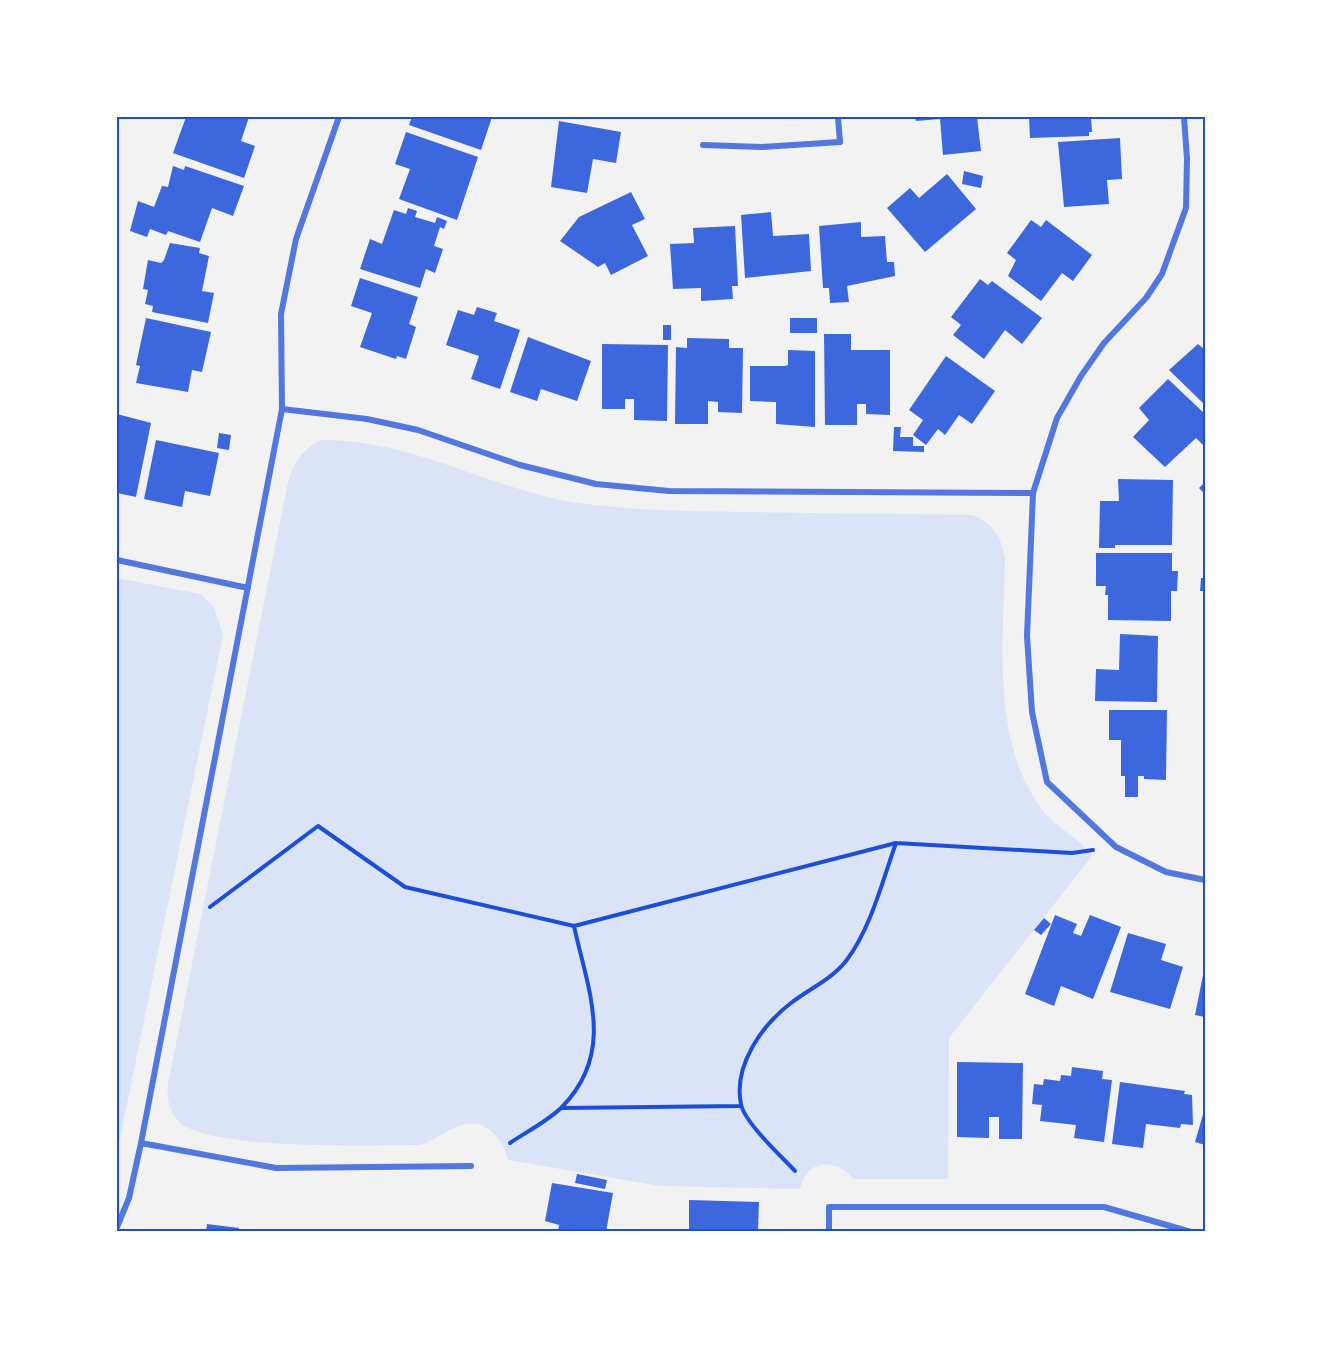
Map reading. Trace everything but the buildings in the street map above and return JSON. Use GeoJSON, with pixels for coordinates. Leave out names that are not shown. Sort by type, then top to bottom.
{"type":"FeatureCollection","features":[{"type":"Feature","properties":{"kind":"street"},"geometry":{"type":"LineString","coordinates":[[117,1227],[129,1198],[141,1143],[282,409],[281,314],[296,239],[339,117]]}},
{"type":"Feature","properties":{"kind":"street"},"geometry":{"type":"LineString","coordinates":[[703,145],[762,147],[840,142],[838,117]]}},
{"type":"Feature","properties":{"kind":"street"},"geometry":{"type":"LineString","coordinates":[[1184,117],[1187,159],[1186,208],[1162,274],[1146,298],[1104,343],[1081,376],[1058,418],[1033,493],[1027,636],[1032,712],[1047,782],[1116,847],[1166,872],[1205,880]]}},
{"type":"Feature","properties":{"kind":"street"},"geometry":{"type":"LineString","coordinates":[[282,409],[367,419],[418,430],[520,465],[596,484],[669,491],[1033,493]]}},
{"type":"Feature","properties":{"kind":"street"},"geometry":{"type":"LineString","coordinates":[[117,560],[248,588]]}},
{"type":"Feature","properties":{"kind":"street"},"geometry":{"type":"LineString","coordinates":[[141,1143],[276,1168],[471,1166]]}},
{"type":"Feature","properties":{"kind":"street"},"geometry":{"type":"LineString","coordinates":[[829,1232],[829,1207],[1104,1207],[1191,1232]]}},
{"type":"Feature","properties":{"kind":"path"},"geometry":{"type":"LineString","coordinates":[[210,907],[318,826],[405,887],[574,926],[896,843],[1072,853],[1116,847]]}},
{"type":"Feature","properties":{"kind":"path"},"geometry":{"type":"LineString","coordinates":[[795,1171],[758,1132],[741,1106],[740,1071],[761,1034],[790,1004],[845,962],[863,933],[896,843]]}},
{"type":"Feature","properties":{"kind":"path"},"geometry":{"type":"LineString","coordinates":[[510,1143],[561,1108],[579,1086],[592,1061],[596,1031],[574,926]]}},
{"type":"Feature","properties":{"kind":"path"},"geometry":{"type":"LineString","coordinates":[[561,1108],[741,1106]]}},
{"type":"Feature","properties":{"kind":"shaded area"},"geometry":{"type":"Polygon","coordinates":[[[322,440],[356,442],[388,448],[509,486],[572,502],[683,511],[972,515],[991,526],[1001,543],[1005,558],[1004,688],[1007,721],[1014,752],[1025,782],[1047,816],[1086,848],[1092,856],[949,1038],[948,1179],[853,1179],[838,1167],[822,1164],[809,1172],[800,1189],[660,1186],[508,1160],[498,1138],[486,1127],[479,1125],[462,1125],[419,1145],[331,1145],[223,1138],[197,1131],[175,1118],[169,1104],[168,1084],[288,485],[295,463],[310,446],[322,440]]]}},
{"type":"Feature","properties":{"kind":"shaded area"},"geometry":{"type":"Polygon","coordinates":[[[117,578],[200,594],[214,607],[223,635],[117,1153],[117,578]]]}}]}
